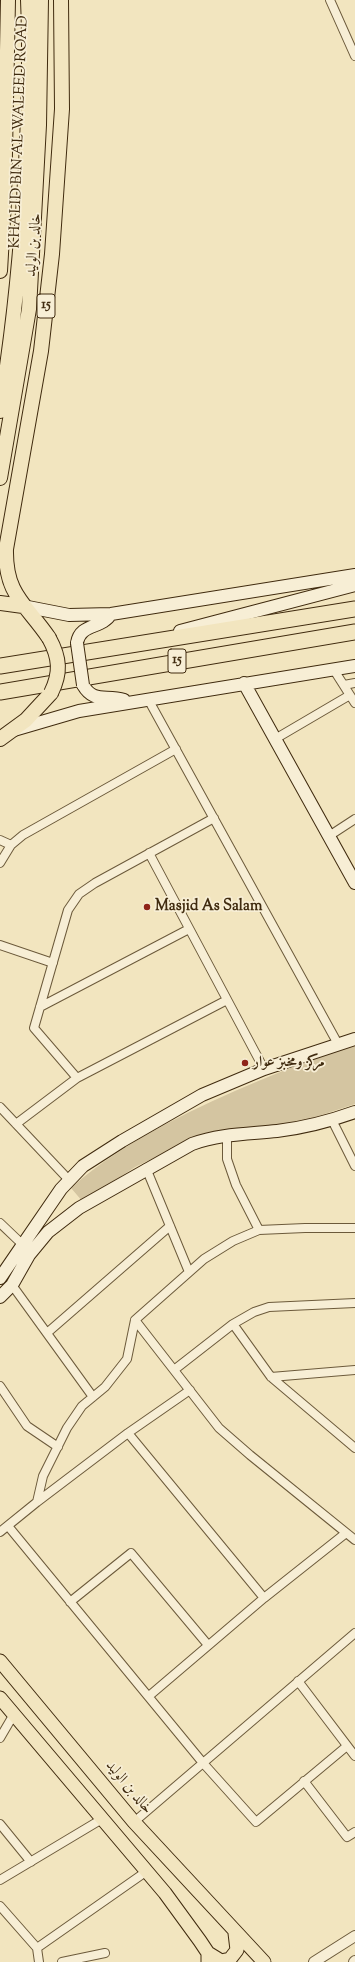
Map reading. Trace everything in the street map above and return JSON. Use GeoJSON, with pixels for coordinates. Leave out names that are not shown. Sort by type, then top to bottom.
{"type":"FeatureCollection","features":[{"type":"Feature","properties":{"kind":"highway"},"geometry":{"type":"LineString","coordinates":[[0,271],[4,202],[8,0]]}},
{"type":"Feature","properties":{"kind":"highway","name":"KHALID BIN AL WALEED ROAD"},"geometry":{"type":"LineString","coordinates":[[0,411],[8,362],[21,258],[27,126],[28,0]]}},
{"type":"Feature","properties":{"kind":"highway","name":"KHALID BIN AL WALEED ROAD"},"geometry":{"type":"LineString","coordinates":[[0,478],[29,310],[39,125],[41,0]]}},
{"type":"Feature","properties":{"kind":"highway","name":"خالد بن الوليد"},"geometry":{"type":"LineString","coordinates":[[6,735],[26,720],[51,693],[57,680],[58,666],[56,651],[39,623],[23,606],[10,584],[3,555],[41,351],[52,254],[62,109],[61,0]]}},
{"type":"Feature","properties":{"kind":"highway"},"geometry":{"type":"LineString","coordinates":[[0,603],[23,606]]}},
{"type":"Feature","properties":{"kind":"highway","name":"15"},"geometry":{"type":"LineString","coordinates":[[0,666],[355,609]]}},
{"type":"Feature","properties":{"kind":"highway","name":"15"},"geometry":{"type":"LineString","coordinates":[[0,692],[355,632]]}},
{"type":"Feature","properties":{"kind":"main road"},"geometry":{"type":"LineString","coordinates":[[23,606],[68,615],[111,614],[355,575]]}},
{"type":"Feature","properties":{"kind":"main road"},"geometry":{"type":"LineString","coordinates":[[123,646],[355,585]]}},
{"type":"Feature","properties":{"kind":"main road"},"geometry":{"type":"LineString","coordinates":[[111,614],[103,622],[85,629],[79,635],[77,643],[83,685],[88,692],[95,697],[114,697],[129,702]]}},
{"type":"Feature","properties":{"kind":"main road"},"geometry":{"type":"LineString","coordinates":[[6,735],[79,711],[355,666]]}},
{"type":"Feature","properties":{"kind":"main road"},"geometry":{"type":"LineString","coordinates":[[244,683],[355,883]]}},
{"type":"Feature","properties":{"kind":"main road"},"geometry":{"type":"LineString","coordinates":[[0,1278],[22,1244],[82,1166],[202,1095],[264,1069],[355,1039]]}},
{"type":"Feature","properties":{"kind":"main road"},"geometry":{"type":"LineString","coordinates":[[0,1297],[12,1285],[29,1255],[48,1232],[79,1208],[146,1168],[192,1144],[209,1138],[279,1131],[332,1120],[355,1112]]}},
{"type":"Feature","properties":{"kind":"main road","name":"خالد بن الوليد"},"geometry":{"type":"LineString","coordinates":[[0,1661],[134,1822],[235,1933],[264,1962]]}},
{"type":"Feature","properties":{"kind":"main road"},"geometry":{"type":"LineString","coordinates":[[0,1698],[147,1870],[208,1958],[220,1961],[230,1959],[237,1950],[235,1933]]}},
{"type":"Feature","properties":{"kind":"street"},"geometry":{"type":"LineString","coordinates":[[330,0],[355,54]]}},
{"type":"Feature","properties":{"kind":"street"},"geometry":{"type":"LineString","coordinates":[[334,670],[355,703]]}},
{"type":"Feature","properties":{"kind":"street"},"geometry":{"type":"LineString","coordinates":[[344,685],[355,683]]}},
{"type":"Feature","properties":{"kind":"street"},"geometry":{"type":"LineString","coordinates":[[275,739],[350,695]]}},
{"type":"Feature","properties":{"kind":"street"},"geometry":{"type":"LineString","coordinates":[[148,699],[338,1044]]}},
{"type":"Feature","properties":{"kind":"street"},"geometry":{"type":"LineString","coordinates":[[0,863],[11,845],[23,835],[176,749]]}},
{"type":"Feature","properties":{"kind":"street"},"geometry":{"type":"LineString","coordinates":[[77,1078],[34,1028],[68,910],[79,894],[95,883],[214,818]]}},
{"type":"Feature","properties":{"kind":"street"},"geometry":{"type":"LineString","coordinates":[[329,836],[355,819]]}},
{"type":"Feature","properties":{"kind":"street"},"geometry":{"type":"LineString","coordinates":[[0,840],[11,845]]}},
{"type":"Feature","properties":{"kind":"street"},"geometry":{"type":"LineString","coordinates":[[149,853],[264,1069]]}},
{"type":"Feature","properties":{"kind":"street"},"geometry":{"type":"LineString","coordinates":[[40,1007],[189,929]]}},
{"type":"Feature","properties":{"kind":"street"},"geometry":{"type":"LineString","coordinates":[[0,945],[53,963]]}},
{"type":"Feature","properties":{"kind":"street"},"geometry":{"type":"LineString","coordinates":[[16,1124],[77,1078],[227,1000]]}},
{"type":"Feature","properties":{"kind":"street"},"geometry":{"type":"LineString","coordinates":[[0,1107],[70,1180]]}},
{"type":"Feature","properties":{"kind":"street"},"geometry":{"type":"LineString","coordinates":[[332,1120],[355,1166]]}},
{"type":"Feature","properties":{"kind":"street"},"geometry":{"type":"LineString","coordinates":[[227,1136],[227,1159],[236,1185],[259,1230]]}},
{"type":"Feature","properties":{"kind":"street"},"geometry":{"type":"LineString","coordinates":[[146,1168],[189,1272]]}},
{"type":"Feature","properties":{"kind":"street"},"geometry":{"type":"LineString","coordinates":[[0,1223],[22,1244]]}},
{"type":"Feature","properties":{"kind":"street"},"geometry":{"type":"LineString","coordinates":[[47,1332],[170,1226]]}},
{"type":"Feature","properties":{"kind":"street"},"geometry":{"type":"LineString","coordinates":[[37,1502],[43,1476],[67,1428],[78,1411],[105,1387],[127,1359],[135,1320],[204,1259],[233,1241],[259,1230],[355,1228]]}},
{"type":"Feature","properties":{"kind":"street"},"geometry":{"type":"LineString","coordinates":[[12,1285],[93,1397]]}},
{"type":"Feature","properties":{"kind":"street"},"geometry":{"type":"LineString","coordinates":[[174,1370],[233,1324],[254,1312],[269,1307],[355,1303]]}},
{"type":"Feature","properties":{"kind":"street"},"geometry":{"type":"LineString","coordinates":[[135,1320],[219,1428],[355,1540]]}},
{"type":"Feature","properties":{"kind":"street"},"geometry":{"type":"LineString","coordinates":[[233,1324],[271,1377],[355,1448]]}},
{"type":"Feature","properties":{"kind":"street"},"geometry":{"type":"LineString","coordinates":[[271,1377],[355,1370]]}},
{"type":"Feature","properties":{"kind":"street"},"geometry":{"type":"LineString","coordinates":[[0,1386],[27,1426],[58,1447]]}},
{"type":"Feature","properties":{"kind":"street"},"geometry":{"type":"LineString","coordinates":[[0,1532],[128,1433],[190,1390]]}},
{"type":"Feature","properties":{"kind":"street"},"geometry":{"type":"LineString","coordinates":[[128,1433],[264,1598]]}},
{"type":"Feature","properties":{"kind":"street"},"geometry":{"type":"LineString","coordinates":[[8,1526],[203,1763],[256,1822],[347,1746]]}},
{"type":"Feature","properties":{"kind":"street"},"geometry":{"type":"LineString","coordinates":[[149,1696],[264,1598],[346,1533]]}},
{"type":"Feature","properties":{"kind":"street"},"geometry":{"type":"LineString","coordinates":[[70,1602],[130,1553],[208,1645]]}},
{"type":"Feature","properties":{"kind":"street"},"geometry":{"type":"LineString","coordinates":[[134,1822],[298,1681],[354,1636]]}},
{"type":"Feature","properties":{"kind":"street"},"geometry":{"type":"LineString","coordinates":[[298,1681],[355,1756]]}},
{"type":"Feature","properties":{"kind":"street"},"geometry":{"type":"LineString","coordinates":[[0,1738],[14,1714]]}},
{"type":"Feature","properties":{"kind":"street"},"geometry":{"type":"LineString","coordinates":[[304,1781],[347,1837],[355,1832]]}},
{"type":"Feature","properties":{"kind":"street"},"geometry":{"type":"LineString","coordinates":[[0,1880],[102,1819]]}},
{"type":"Feature","properties":{"kind":"street"},"geometry":{"type":"LineString","coordinates":[[0,1824],[31,1862]]}},
{"type":"Feature","properties":{"kind":"street"},"geometry":{"type":"LineString","coordinates":[[37,1948],[147,1870]]}},
{"type":"Feature","properties":{"kind":"street"},"geometry":{"type":"LineString","coordinates":[[0,1906],[37,1948],[38,1962]]}},
{"type":"Feature","properties":{"kind":"street"},"geometry":{"type":"LineString","coordinates":[[314,1962],[355,1936]]}},
{"type":"Feature","properties":{"kind":"street"},"geometry":{"type":"LineString","coordinates":[[62,1962],[105,1953]]}},
{"type":"Feature","properties":{"kind":"shaded area"},"geometry":{"type":"Polygon","coordinates":[[[355,1044],[355,1104],[285,1127],[197,1137],[135,1167],[83,1202],[71,1188],[116,1153],[189,1112],[259,1081],[355,1044]]]}},
{"type":"Feature","properties":{"kind":"place","name":"Masjid As Salam"},"geometry":{"type":"Point","coordinates":[147,907]}},
{"type":"Feature","properties":{"kind":"place","name":"مركز ومخبز عوار"},"geometry":{"type":"Point","coordinates":[245,1063]}}]}
